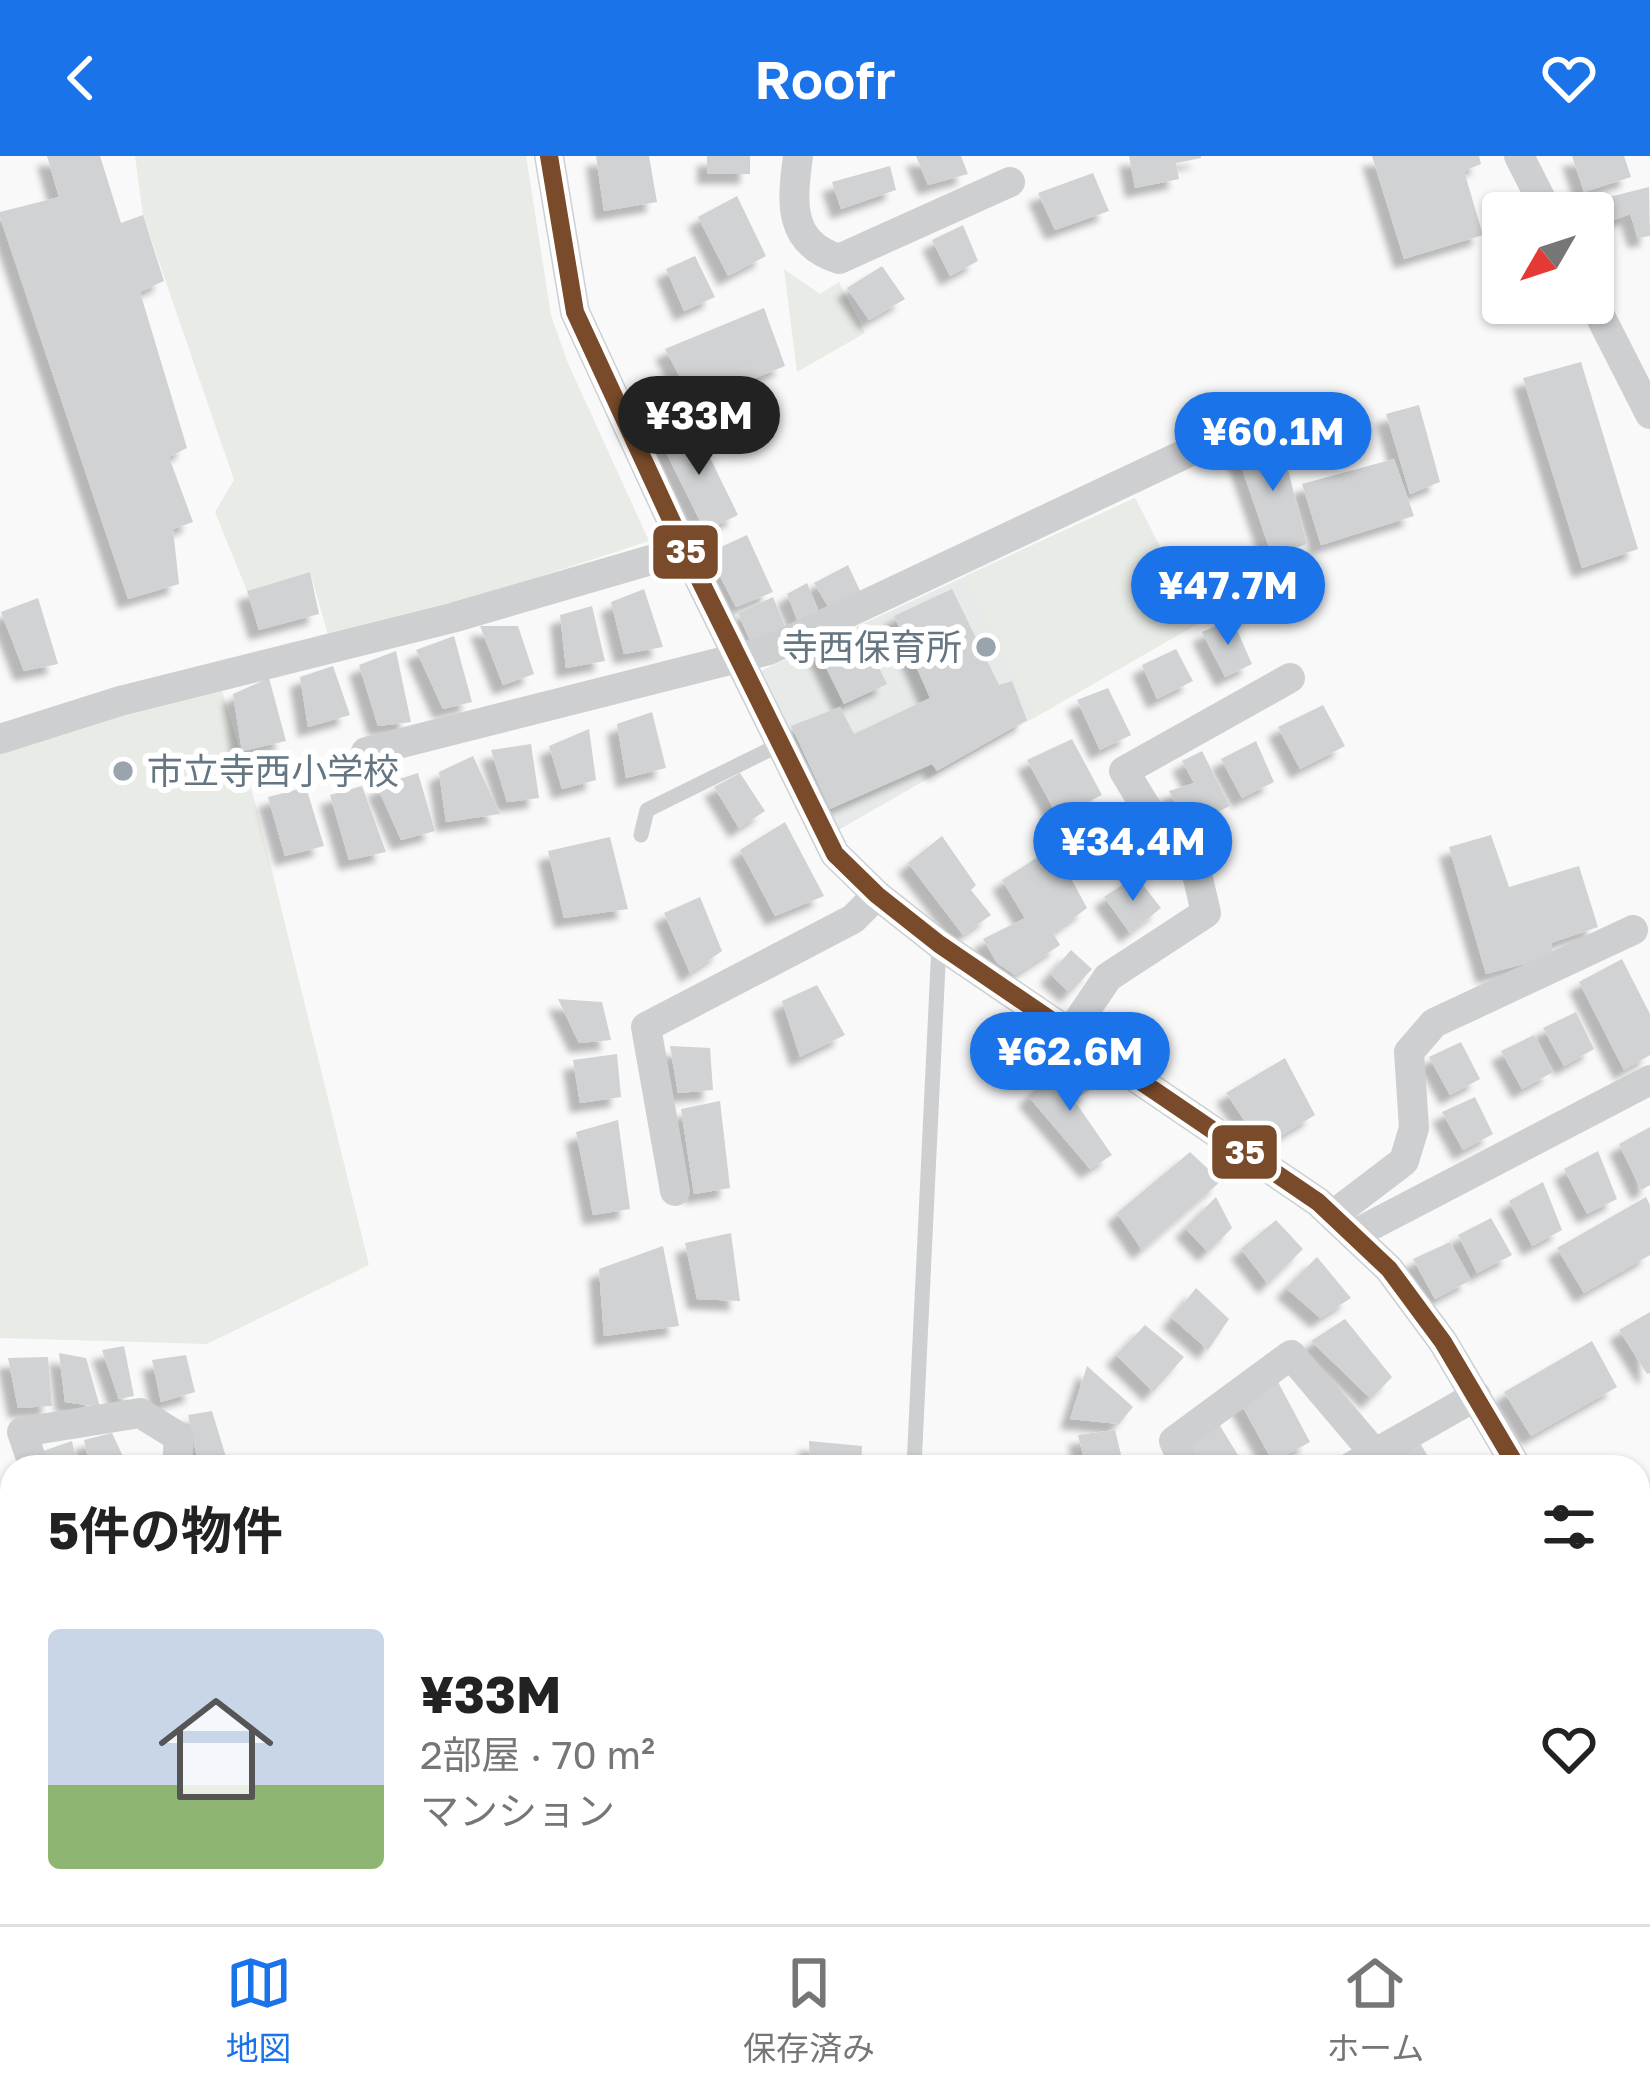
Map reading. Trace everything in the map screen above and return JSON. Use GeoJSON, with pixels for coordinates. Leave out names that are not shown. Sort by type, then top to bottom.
{"type":"FeatureCollection","features":[{"type":"Feature","properties":{"kind":"street"},"geometry":{"type":"LineString","coordinates":[[549,156],[574,312],[835,854],[877,896],[939,944],[1343,1225],[1388,1269],[1443,1342],[1510,1455]]}},
{"type":"Feature","properties":{"kind":"street"},"geometry":{"type":"LineString","coordinates":[[798,156],[793,201],[800,231],[819,253],[839,260],[1010,182]]}},
{"type":"Feature","properties":{"kind":"street"},"geometry":{"type":"LineString","coordinates":[[1519,156],[1537,192]]}},
{"type":"Feature","properties":{"kind":"street"},"geometry":{"type":"LineString","coordinates":[[1604,324],[1650,414]]}},
{"type":"Feature","properties":{"kind":"street"},"geometry":{"type":"LineString","coordinates":[[366,752],[769,650],[1223,436],[1276,421]]}},
{"type":"Feature","properties":{"kind":"street"},"geometry":{"type":"LineString","coordinates":[[0,739],[120,701],[452,618],[685,550]]}},
{"type":"Feature","properties":{"kind":"street"},"geometry":{"type":"LineString","coordinates":[[1070,1033],[1108,977],[1206,913],[1197,874],[1124,771],[1290,678]]}},
{"type":"Feature","properties":{"kind":"street"},"geometry":{"type":"LineString","coordinates":[[675,1191],[646,1027],[854,919],[877,896]]}},
{"type":"Feature","properties":{"kind":"street"},"geometry":{"type":"LineString","coordinates":[[1343,1225],[1404,1161],[1414,1128],[1409,1052],[1434,1024],[1633,930]]}},
{"type":"Feature","properties":{"kind":"street"},"geometry":{"type":"LineString","coordinates":[[1343,1225],[1650,1080]]}},
{"type":"Feature","properties":{"kind":"street"},"geometry":{"type":"LineString","coordinates":[[1180,1455],[1174,1441],[1292,1355],[1360,1455]]}},
{"type":"Feature","properties":{"kind":"street"},"geometry":{"type":"LineString","coordinates":[[1372,1455],[1476,1396]]}},
{"type":"Feature","properties":{"kind":"street"},"geometry":{"type":"LineString","coordinates":[[30,1455],[22,1432],[140,1413],[178,1437],[178,1455]]}},
{"type":"Feature","properties":{"kind":"lane"},"geometry":{"type":"LineString","coordinates":[[641,836],[646,810],[779,745]]}},
{"type":"Feature","properties":{"kind":"lane"},"geometry":{"type":"LineString","coordinates":[[915,1455],[939,944]]}},
{"type":"Feature","properties":{"kind":"shaded area"},"geometry":{"type":"Polygon","coordinates":[[[135,156],[526,156],[551,315],[567,361],[649,541],[331,645],[310,572],[247,591],[215,512],[234,480],[143,215],[135,156]]]}},
{"type":"Feature","properties":{"kind":"shaded area"},"geometry":{"type":"Polygon","coordinates":[[[784,269],[820,294],[839,282],[865,333],[797,372],[784,269]]]}},
{"type":"Feature","properties":{"kind":"shaded area","name":"寺西保育所"},"geometry":{"type":"Polygon","coordinates":[[[1135,498],[1199,623],[835,832],[761,671],[1135,498]]]}},
{"type":"Feature","properties":{"kind":"shaded area"},"geometry":{"type":"Polygon","coordinates":[[[1135,498],[1199,623],[1034,718],[965,576],[1135,498]]]}},
{"type":"Feature","properties":{"kind":"shaded area"},"geometry":{"type":"Polygon","coordinates":[[[218,677],[255,802],[369,1265],[207,1344],[0,1338],[0,742],[218,677]]]}},
{"type":"Feature","properties":{"kind":"building"},"geometry":{"type":"Polygon","coordinates":[[[47,156],[100,156],[121,223],[143,215],[164,281],[140,292],[187,448],[169,457],[193,522],[173,529],[179,584],[128,599],[0,217],[0,212],[59,197],[47,156]]]}},
{"type":"Feature","properties":{"kind":"building"},"geometry":{"type":"Polygon","coordinates":[[[596,156],[649,156],[657,202],[604,211],[596,156]]]}},
{"type":"Feature","properties":{"kind":"building"},"geometry":{"type":"Polygon","coordinates":[[[707,156],[750,156],[750,174],[707,174],[707,156]]]}},
{"type":"Feature","properties":{"kind":"building"},"geometry":{"type":"Polygon","coordinates":[[[916,156],[961,156],[968,174],[928,185],[916,156]]]}},
{"type":"Feature","properties":{"kind":"building"},"geometry":{"type":"Polygon","coordinates":[[[1129,156],[1201,158],[1176,163],[1179,179],[1135,188],[1129,156]]]}},
{"type":"Feature","properties":{"kind":"building"},"geometry":{"type":"Polygon","coordinates":[[[1372,156],[1479,156],[1481,164],[1464,171],[1482,235],[1404,259],[1372,156]]]}},
{"type":"Feature","properties":{"kind":"building"},"geometry":{"type":"Polygon","coordinates":[[[1572,156],[1624,156],[1631,177],[1584,192],[1572,156]]]}},
{"type":"Feature","properties":{"kind":"building"},"geometry":{"type":"Polygon","coordinates":[[[890,166],[896,190],[841,209],[832,182],[890,166]]]}},
{"type":"Feature","properties":{"kind":"building"},"geometry":{"type":"Polygon","coordinates":[[[1093,173],[1109,211],[1055,230],[1038,193],[1093,173]]]}},
{"type":"Feature","properties":{"kind":"building"},"geometry":{"type":"Polygon","coordinates":[[[1649,187],[1650,236],[1638,238],[1630,214],[1614,220],[1614,196],[1649,187]]]}},
{"type":"Feature","properties":{"kind":"building"},"geometry":{"type":"Polygon","coordinates":[[[737,196],[766,256],[728,276],[698,217],[737,196]]]}},
{"type":"Feature","properties":{"kind":"building"},"geometry":{"type":"Polygon","coordinates":[[[963,225],[978,261],[950,276],[932,240],[963,225]]]}},
{"type":"Feature","properties":{"kind":"building"},"geometry":{"type":"Polygon","coordinates":[[[695,256],[715,297],[684,311],[666,269],[695,256]]]}},
{"type":"Feature","properties":{"kind":"building"},"geometry":{"type":"Polygon","coordinates":[[[882,266],[905,299],[869,320],[847,288],[882,266]]]}},
{"type":"Feature","properties":{"kind":"building"},"geometry":{"type":"Polygon","coordinates":[[[764,308],[785,366],[694,403],[665,349],[764,308]]]}},
{"type":"Feature","properties":{"kind":"building"},"geometry":{"type":"Polygon","coordinates":[[[1581,362],[1638,549],[1582,568],[1523,378],[1581,362]]]}},
{"type":"Feature","properties":{"kind":"building"},"geometry":{"type":"Polygon","coordinates":[[[1419,405],[1440,482],[1410,494],[1386,414],[1419,405]]]}},
{"type":"Feature","properties":{"kind":"building"},"geometry":{"type":"Polygon","coordinates":[[[694,425],[738,515],[705,531],[661,442],[694,425]]]}},
{"type":"Feature","properties":{"kind":"building"},"geometry":{"type":"Polygon","coordinates":[[[1279,435],[1307,544],[1272,556],[1235,448],[1279,435]]]}},
{"type":"Feature","properties":{"kind":"building"},"geometry":{"type":"Polygon","coordinates":[[[1394,459],[1414,516],[1321,545],[1302,484],[1394,459]]]}},
{"type":"Feature","properties":{"kind":"building"},"geometry":{"type":"Polygon","coordinates":[[[747,535],[773,592],[736,607],[708,553],[747,535]]]}},
{"type":"Feature","properties":{"kind":"building"},"geometry":{"type":"Polygon","coordinates":[[[848,565],[862,595],[829,608],[814,583],[848,565]]]}},
{"type":"Feature","properties":{"kind":"building"},"geometry":{"type":"Polygon","coordinates":[[[310,572],[319,614],[259,630],[247,591],[310,572]]]}},
{"type":"Feature","properties":{"kind":"building"},"geometry":{"type":"Polygon","coordinates":[[[807,583],[818,610],[798,622],[787,594],[807,583]]]}},
{"type":"Feature","properties":{"kind":"building"},"geometry":{"type":"Polygon","coordinates":[[[644,589],[663,647],[624,654],[611,602],[644,589]]]}},
{"type":"Feature","properties":{"kind":"building"},"geometry":{"type":"Polygon","coordinates":[[[952,589],[999,685],[1012,681],[1027,720],[937,771],[932,764],[830,809],[791,726],[840,707],[854,734],[930,698],[894,616],[952,589]]]}},
{"type":"Feature","properties":{"kind":"building"},"geometry":{"type":"Polygon","coordinates":[[[773,597],[786,629],[752,645],[738,613],[773,597]]]}},
{"type":"Feature","properties":{"kind":"building"},"geometry":{"type":"Polygon","coordinates":[[[38,598],[58,664],[24,671],[1,612],[38,598]]]}},
{"type":"Feature","properties":{"kind":"building"},"geometry":{"type":"Polygon","coordinates":[[[592,606],[605,661],[566,668],[560,615],[592,606]]]}},
{"type":"Feature","properties":{"kind":"building"},"geometry":{"type":"Polygon","coordinates":[[[1232,619],[1252,664],[1225,677],[1202,632],[1232,619]]]}},
{"type":"Feature","properties":{"kind":"building"},"geometry":{"type":"Polygon","coordinates":[[[480,626],[518,626],[534,674],[503,685],[480,626]]]}},
{"type":"Feature","properties":{"kind":"building"},"geometry":{"type":"Polygon","coordinates":[[[862,633],[887,684],[844,704],[818,651],[862,633]]]}},
{"type":"Feature","properties":{"kind":"building"},"geometry":{"type":"Polygon","coordinates":[[[454,636],[472,702],[443,709],[416,650],[454,636]]]}},
{"type":"Feature","properties":{"kind":"building"},"geometry":{"type":"Polygon","coordinates":[[[1176,649],[1193,681],[1157,699],[1142,665],[1176,649]]]}},
{"type":"Feature","properties":{"kind":"building"},"geometry":{"type":"Polygon","coordinates":[[[396,651],[411,722],[378,726],[359,665],[396,651]]]}},
{"type":"Feature","properties":{"kind":"building"},"geometry":{"type":"Polygon","coordinates":[[[333,666],[350,715],[308,727],[300,677],[333,666]]]}},
{"type":"Feature","properties":{"kind":"building"},"geometry":{"type":"Polygon","coordinates":[[[269,678],[286,741],[242,751],[233,694],[269,678]]]}},
{"type":"Feature","properties":{"kind":"building"},"geometry":{"type":"Polygon","coordinates":[[[1108,688],[1131,735],[1100,750],[1077,700],[1108,688]]]}},
{"type":"Feature","properties":{"kind":"building"},"geometry":{"type":"Polygon","coordinates":[[[1323,705],[1345,746],[1300,769],[1278,727],[1323,705]]]}},
{"type":"Feature","properties":{"kind":"building"},"geometry":{"type":"Polygon","coordinates":[[[652,712],[666,768],[626,778],[617,724],[652,712]]]}},
{"type":"Feature","properties":{"kind":"building"},"geometry":{"type":"Polygon","coordinates":[[[589,729],[596,780],[562,789],[549,746],[589,729]]]}},
{"type":"Feature","properties":{"kind":"building"},"geometry":{"type":"Polygon","coordinates":[[[1072,739],[1102,795],[1058,817],[1027,760],[1072,739]]]}},
{"type":"Feature","properties":{"kind":"building"},"geometry":{"type":"Polygon","coordinates":[[[1256,741],[1274,782],[1242,798],[1221,759],[1256,741]]]}},
{"type":"Feature","properties":{"kind":"building"},"geometry":{"type":"Polygon","coordinates":[[[531,744],[539,798],[507,802],[491,750],[531,744]]]}},
{"type":"Feature","properties":{"kind":"building"},"geometry":{"type":"Polygon","coordinates":[[[1202,751],[1230,806],[1187,827],[1169,791],[1194,783],[1182,761],[1202,751]]]}},
{"type":"Feature","properties":{"kind":"building"},"geometry":{"type":"Polygon","coordinates":[[[473,756],[500,814],[446,822],[439,772],[473,756]]]}},
{"type":"Feature","properties":{"kind":"building"},"geometry":{"type":"Polygon","coordinates":[[[418,773],[435,831],[401,840],[377,786],[418,773]]]}},
{"type":"Feature","properties":{"kind":"building"},"geometry":{"type":"Polygon","coordinates":[[[740,773],[765,811],[739,828],[714,787],[740,773]]]}},
{"type":"Feature","properties":{"kind":"building"},"geometry":{"type":"Polygon","coordinates":[[[362,786],[386,852],[349,860],[330,795],[362,786]]]}},
{"type":"Feature","properties":{"kind":"building"},"geometry":{"type":"Polygon","coordinates":[[[306,787],[324,846],[285,856],[268,797],[306,787]]]}},
{"type":"Feature","properties":{"kind":"building"},"geometry":{"type":"Polygon","coordinates":[[[785,822],[824,896],[775,916],[740,850],[785,822]]]}},
{"type":"Feature","properties":{"kind":"building"},"geometry":{"type":"Polygon","coordinates":[[[1491,835],[1509,887],[1579,866],[1598,927],[1551,943],[1553,956],[1486,974],[1449,847],[1491,835]]]}},
{"type":"Feature","properties":{"kind":"building"},"geometry":{"type":"Polygon","coordinates":[[[942,836],[976,885],[971,890],[991,915],[963,935],[908,863],[942,836]]]}},
{"type":"Feature","properties":{"kind":"building"},"geometry":{"type":"Polygon","coordinates":[[[610,837],[628,909],[564,918],[548,851],[610,837]]]}},
{"type":"Feature","properties":{"kind":"building"},"geometry":{"type":"Polygon","coordinates":[[[1054,847],[1087,908],[1053,933],[1060,945],[1015,975],[997,963],[983,939],[1025,918],[1002,880],[1054,847]]]}},
{"type":"Feature","properties":{"kind":"building"},"geometry":{"type":"Polygon","coordinates":[[[1136,876],[1161,908],[1130,933],[1104,897],[1136,876]]]}},
{"type":"Feature","properties":{"kind":"building"},"geometry":{"type":"Polygon","coordinates":[[[700,897],[722,951],[690,973],[664,913],[700,897]]]}},
{"type":"Feature","properties":{"kind":"building"},"geometry":{"type":"Polygon","coordinates":[[[1071,950],[1092,969],[1070,993],[1050,974],[1071,950]]]}},
{"type":"Feature","properties":{"kind":"building"},"geometry":{"type":"Polygon","coordinates":[[[1622,959],[1650,1014],[1650,1055],[1624,1070],[1579,982],[1622,959]]]}},
{"type":"Feature","properties":{"kind":"building"},"geometry":{"type":"Polygon","coordinates":[[[817,985],[845,1035],[800,1057],[782,1001],[817,985]]]}},
{"type":"Feature","properties":{"kind":"building"},"geometry":{"type":"Polygon","coordinates":[[[558,999],[602,1002],[611,1040],[579,1043],[558,999]]]}},
{"type":"Feature","properties":{"kind":"building"},"geometry":{"type":"Polygon","coordinates":[[[1576,1012],[1594,1049],[1564,1066],[1543,1028],[1576,1012]]]}},
{"type":"Feature","properties":{"kind":"building"},"geometry":{"type":"Polygon","coordinates":[[[1534,1035],[1553,1072],[1522,1089],[1501,1051],[1534,1035]]]}},
{"type":"Feature","properties":{"kind":"building"},"geometry":{"type":"Polygon","coordinates":[[[1461,1042],[1480,1079],[1450,1095],[1429,1057],[1461,1042]]]}},
{"type":"Feature","properties":{"kind":"building"},"geometry":{"type":"Polygon","coordinates":[[[670,1046],[710,1048],[713,1090],[678,1093],[670,1046]]]}},
{"type":"Feature","properties":{"kind":"building"},"geometry":{"type":"Polygon","coordinates":[[[617,1054],[621,1097],[580,1103],[573,1060],[617,1054]]]}},
{"type":"Feature","properties":{"kind":"building"},"geometry":{"type":"Polygon","coordinates":[[[1285,1058],[1315,1115],[1262,1147],[1226,1093],[1285,1058]]]}},
{"type":"Feature","properties":{"kind":"building"},"geometry":{"type":"Polygon","coordinates":[[[1067,1062],[1090,1090],[1074,1100],[1112,1155],[1090,1169],[1028,1096],[1067,1062]]]}},
{"type":"Feature","properties":{"kind":"building"},"geometry":{"type":"Polygon","coordinates":[[[1475,1097],[1493,1134],[1463,1150],[1442,1112],[1475,1097]]]}},
{"type":"Feature","properties":{"kind":"building"},"geometry":{"type":"Polygon","coordinates":[[[720,1101],[730,1188],[694,1194],[681,1109],[720,1101]]]}},
{"type":"Feature","properties":{"kind":"building"},"geometry":{"type":"Polygon","coordinates":[[[618,1120],[630,1209],[593,1215],[576,1132],[618,1120]]]}},
{"type":"Feature","properties":{"kind":"building"},"geometry":{"type":"Polygon","coordinates":[[[1650,1127],[1650,1185],[1641,1190],[1619,1144],[1650,1127]]]}},
{"type":"Feature","properties":{"kind":"building"},"geometry":{"type":"Polygon","coordinates":[[[1598,1151],[1617,1199],[1587,1214],[1564,1169],[1598,1151]]]}},
{"type":"Feature","properties":{"kind":"building"},"geometry":{"type":"Polygon","coordinates":[[[1190,1152],[1221,1181],[1142,1250],[1117,1213],[1190,1152]]]}},
{"type":"Feature","properties":{"kind":"building"},"geometry":{"type":"Polygon","coordinates":[[[1543,1182],[1562,1230],[1532,1246],[1509,1201],[1543,1182]]]}},
{"type":"Feature","properties":{"kind":"building"},"geometry":{"type":"Polygon","coordinates":[[[1216,1197],[1232,1228],[1208,1252],[1185,1228],[1216,1197]]]}},
{"type":"Feature","properties":{"kind":"building"},"geometry":{"type":"Polygon","coordinates":[[[1646,1197],[1650,1255],[1584,1293],[1557,1248],[1646,1197]]]}},
{"type":"Feature","properties":{"kind":"building"},"geometry":{"type":"Polygon","coordinates":[[[1491,1218],[1512,1255],[1477,1273],[1458,1235],[1491,1218]]]}},
{"type":"Feature","properties":{"kind":"building"},"geometry":{"type":"Polygon","coordinates":[[[1276,1220],[1303,1249],[1268,1284],[1241,1249],[1276,1220]]]}},
{"type":"Feature","properties":{"kind":"building"},"geometry":{"type":"Polygon","coordinates":[[[731,1233],[740,1301],[697,1299],[685,1243],[731,1233]]]}},
{"type":"Feature","properties":{"kind":"building"},"geometry":{"type":"Polygon","coordinates":[[[1450,1242],[1471,1280],[1435,1299],[1413,1259],[1450,1242]]]}},
{"type":"Feature","properties":{"kind":"building"},"geometry":{"type":"Polygon","coordinates":[[[663,1246],[679,1326],[604,1336],[599,1269],[663,1246]]]}},
{"type":"Feature","properties":{"kind":"building"},"geometry":{"type":"Polygon","coordinates":[[[1317,1257],[1351,1298],[1320,1318],[1286,1288],[1317,1257]]]}},
{"type":"Feature","properties":{"kind":"building"},"geometry":{"type":"Polygon","coordinates":[[[1196,1288],[1229,1319],[1208,1350],[1172,1318],[1196,1288]]]}},
{"type":"Feature","properties":{"kind":"building"},"geometry":{"type":"Polygon","coordinates":[[[1650,1312],[1650,1373],[1647,1374],[1619,1330],[1650,1312]]]}},
{"type":"Feature","properties":{"kind":"building"},"geometry":{"type":"Polygon","coordinates":[[[1345,1319],[1392,1377],[1371,1399],[1311,1341],[1345,1319]]]}},
{"type":"Feature","properties":{"kind":"building"},"geometry":{"type":"Polygon","coordinates":[[[1145,1325],[1184,1357],[1153,1392],[1116,1355],[1145,1325]]]}},
{"type":"Feature","properties":{"kind":"building"},"geometry":{"type":"Polygon","coordinates":[[[1592,1341],[1617,1387],[1531,1436],[1504,1392],[1592,1341]]]}},
{"type":"Feature","properties":{"kind":"building"},"geometry":{"type":"Polygon","coordinates":[[[124,1346],[134,1396],[119,1399],[102,1350],[124,1346]]]}},
{"type":"Feature","properties":{"kind":"building"},"geometry":{"type":"Polygon","coordinates":[[[59,1353],[86,1358],[100,1407],[65,1402],[59,1353]]]}},
{"type":"Feature","properties":{"kind":"building"},"geometry":{"type":"Polygon","coordinates":[[[186,1355],[195,1392],[161,1402],[152,1360],[186,1355]]]}},
{"type":"Feature","properties":{"kind":"building"},"geometry":{"type":"Polygon","coordinates":[[[48,1357],[52,1406],[18,1408],[8,1358],[48,1357]]]}},
{"type":"Feature","properties":{"kind":"building"},"geometry":{"type":"Polygon","coordinates":[[[1087,1366],[1133,1407],[1119,1424],[1070,1419],[1087,1366]]]}},
{"type":"Feature","properties":{"kind":"building"},"geometry":{"type":"Polygon","coordinates":[[[1278,1382],[1310,1442],[1286,1455],[1269,1455],[1240,1402],[1278,1382]]]}},
{"type":"Feature","properties":{"kind":"building"},"geometry":{"type":"Polygon","coordinates":[[[212,1411],[225,1455],[196,1455],[188,1415],[212,1411]]]}},
{"type":"Feature","properties":{"kind":"building"},"geometry":{"type":"Polygon","coordinates":[[[1217,1421],[1238,1455],[1193,1455],[1187,1444],[1217,1421]]]}},
{"type":"Feature","properties":{"kind":"building"},"geometry":{"type":"Polygon","coordinates":[[[1115,1430],[1121,1455],[1083,1455],[1078,1435],[1115,1430]]]}},
{"type":"Feature","properties":{"kind":"building"},"geometry":{"type":"Polygon","coordinates":[[[112,1433],[122,1455],[87,1455],[84,1440],[112,1433]]]}},
{"type":"Feature","properties":{"kind":"building"},"geometry":{"type":"Polygon","coordinates":[[[72,1441],[75,1455],[44,1455],[43,1451],[72,1441]]]}},
{"type":"Feature","properties":{"kind":"building"},"geometry":{"type":"Polygon","coordinates":[[[809,1441],[862,1446],[862,1455],[810,1455],[809,1441]]]}},
{"type":"Feature","properties":{"kind":"building"},"geometry":{"type":"Polygon","coordinates":[[[1419,1441],[1427,1455],[1397,1455],[1419,1441]]]}},
{"type":"Feature","properties":{"kind":"transit line","name":"35"},"geometry":{"type":"LineString","coordinates":[[549,156],[575,312],[685,550],[835,854],[939,944],[1318,1202],[1389,1269],[1443,1342],[1510,1455]]}},
{"type":"Feature","properties":{"kind":"place","name":"寺西保育所"},"geometry":{"type":"Point","coordinates":[986,647]}},
{"type":"Feature","properties":{"kind":"place","name":"市立寺西小学校"},"geometry":{"type":"Point","coordinates":[123,771]}}]}
